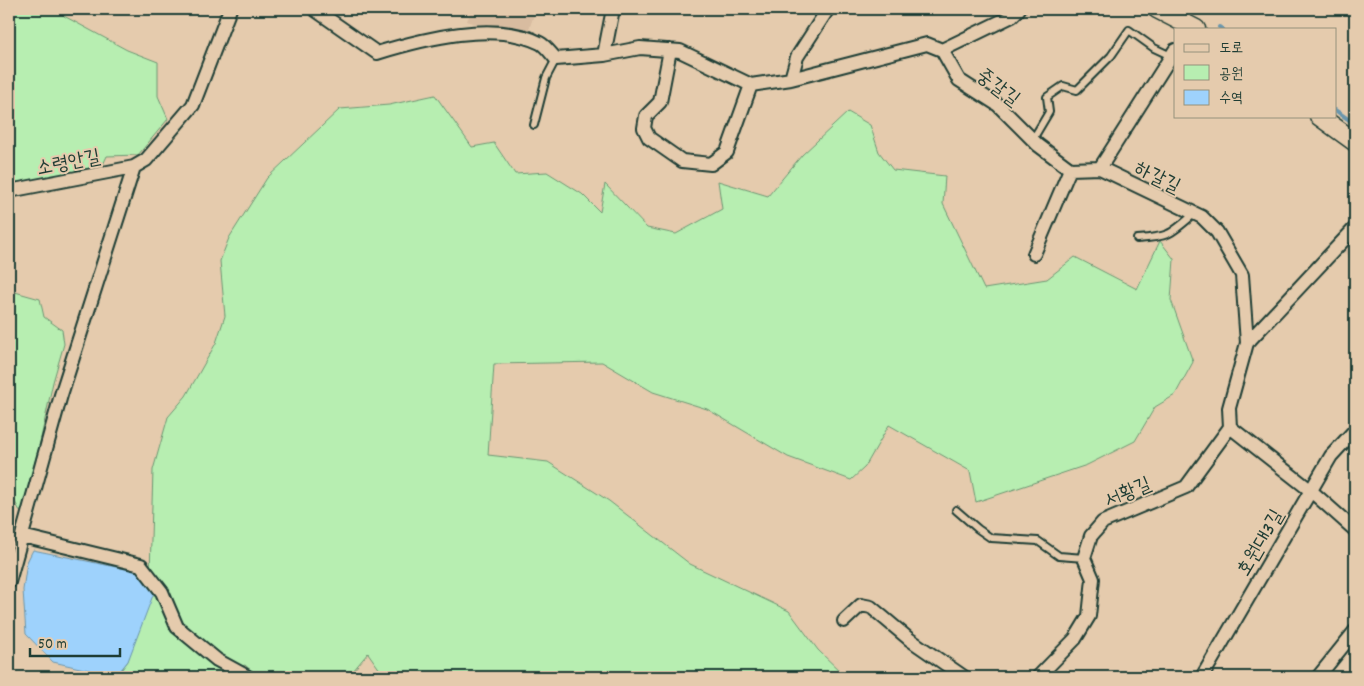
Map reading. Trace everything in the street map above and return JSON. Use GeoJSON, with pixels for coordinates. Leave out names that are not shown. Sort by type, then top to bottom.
{"type":"FeatureCollection","features":[{"type":"Feature","properties":{"kind":"main road"},"geometry":{"type":"LineString","coordinates":[[1157,9],[1192,28]]}},
{"type":"Feature","properties":{"kind":"main road"},"geometry":{"type":"LineString","coordinates":[[1322,118],[1355,142]]}},
{"type":"Feature","properties":{"kind":"street"},"geometry":{"type":"LineString","coordinates":[[9,582],[61,395],[134,167],[146,160],[193,105],[230,9]]}},
{"type":"Feature","properties":{"kind":"street"},"geometry":{"type":"LineString","coordinates":[[314,9],[378,53],[414,42],[483,32],[518,35],[542,43],[556,59],[640,48],[680,51],[751,86],[791,79],[927,44],[942,50],[1012,16],[1019,9]]}},
{"type":"Feature","properties":{"kind":"street"},"geometry":{"type":"LineString","coordinates":[[604,54],[613,9]]}},
{"type":"Feature","properties":{"kind":"street"},"geometry":{"type":"LineString","coordinates":[[791,79],[797,57],[828,9]]}},
{"type":"Feature","properties":{"kind":"street"},"geometry":{"type":"LineString","coordinates":[[670,50],[660,102],[646,116],[644,128],[649,138],[682,161],[711,164],[727,152],[751,86]]}},
{"type":"Feature","properties":{"kind":"street","name":"중갈길"},"geometry":{"type":"LineString","coordinates":[[942,50],[959,80],[998,105],[1033,139],[1070,170]]}},
{"type":"Feature","properties":{"kind":"street","name":"하갈길"},"geometry":{"type":"LineString","coordinates":[[1173,53],[1100,168],[1202,217],[1218,232],[1242,275],[1247,343]]}},
{"type":"Feature","properties":{"kind":"street","name":"소령안길"},"geometry":{"type":"LineString","coordinates":[[9,191],[134,167]]}},
{"type":"Feature","properties":{"kind":"street"},"geometry":{"type":"LineString","coordinates":[[1034,254],[1070,170],[1100,168]]}},
{"type":"Feature","properties":{"kind":"street"},"geometry":{"type":"LineString","coordinates":[[1355,228],[1247,343],[1229,408],[1230,427],[1310,490],[1355,530]]}},
{"type":"Feature","properties":{"kind":"street","name":"서황길"},"geometry":{"type":"LineString","coordinates":[[1084,558],[1091,536],[1103,522],[1186,487],[1230,427]]}},
{"type":"Feature","properties":{"kind":"street","name":"호원대3길"},"geometry":{"type":"LineString","coordinates":[[1202,677],[1330,456],[1355,430]]}},
{"type":"Feature","properties":{"kind":"street"},"geometry":{"type":"LineString","coordinates":[[22,536],[141,565],[162,592],[177,627],[217,660],[248,677]]}},
{"type":"Feature","properties":{"kind":"street"},"geometry":{"type":"LineString","coordinates":[[1038,677],[1075,639],[1088,616],[1093,579],[1084,558]]}},
{"type":"Feature","properties":{"kind":"street"},"geometry":{"type":"LineString","coordinates":[[844,621],[861,605],[871,608],[909,639],[964,677]]}},
{"type":"Feature","properties":{"kind":"street"},"geometry":{"type":"LineString","coordinates":[[1318,677],[1355,631]]}},
{"type":"Feature","properties":{"kind":"lane"},"geometry":{"type":"LineString","coordinates":[[1033,139],[1049,112],[1047,97],[1063,86],[1077,90],[1111,56],[1129,30],[1154,48],[1173,53]]}},
{"type":"Feature","properties":{"kind":"lane"},"geometry":{"type":"LineString","coordinates":[[534,124],[546,78],[556,59]]}},
{"type":"Feature","properties":{"kind":"lane"},"geometry":{"type":"LineString","coordinates":[[1137,240],[1159,238],[1173,233],[1194,214]]}},
{"type":"Feature","properties":{"kind":"lane"},"geometry":{"type":"LineString","coordinates":[[956,510],[991,538],[1038,541],[1059,556],[1084,558]]}},
{"type":"Feature","properties":{"kind":"shaded area"},"geometry":{"type":"Polygon","coordinates":[[[472,9],[536,9],[527,35],[492,29],[467,21],[472,9]]]}},
{"type":"Feature","properties":{"kind":"shaded area"},"geometry":{"type":"Polygon","coordinates":[[[1355,237],[1355,263],[1343,251],[1355,237]]]}},
{"type":"Feature","properties":{"kind":"green space"},"geometry":{"type":"Polygon","coordinates":[[[9,9],[61,9],[64,16],[127,50],[158,62],[158,96],[168,119],[138,155],[107,156],[101,169],[9,193],[9,9]]]}},
{"type":"Feature","properties":{"kind":"green space"},"geometry":{"type":"Polygon","coordinates":[[[435,95],[472,147],[494,143],[515,174],[547,172],[582,194],[600,212],[605,184],[647,228],[676,234],[722,209],[718,181],[768,196],[802,155],[848,112],[870,125],[879,152],[893,170],[945,176],[943,204],[984,289],[1047,279],[1075,257],[1137,289],[1160,241],[1174,259],[1171,300],[1193,362],[1175,395],[1155,407],[1135,441],[1087,465],[976,502],[970,471],[889,425],[865,467],[851,480],[788,457],[707,409],[653,392],[602,362],[494,364],[488,455],[548,462],[609,501],[690,564],[789,611],[818,650],[846,677],[385,677],[368,653],[353,671],[354,677],[258,677],[245,665],[220,675],[223,677],[116,677],[128,661],[150,574],[153,470],[168,417],[186,396],[216,343],[225,316],[220,261],[229,238],[267,178],[340,109],[389,105],[435,95]]]}},
{"type":"Feature","properties":{"kind":"green space"},"geometry":{"type":"Polygon","coordinates":[[[15,292],[40,299],[44,317],[62,330],[64,344],[21,513],[14,500],[9,501],[9,294],[15,292]]]}},
{"type":"Feature","properties":{"kind":"water"},"geometry":{"type":"Polygon","coordinates":[[[33,550],[150,574],[155,590],[128,661],[116,676],[53,662],[26,634],[23,590],[27,562],[33,550]]]}},
{"type":"Feature","properties":{"kind":"waterway"},"geometry":{"type":"LineString","coordinates":[[1336,111],[1355,124]]}}]}
